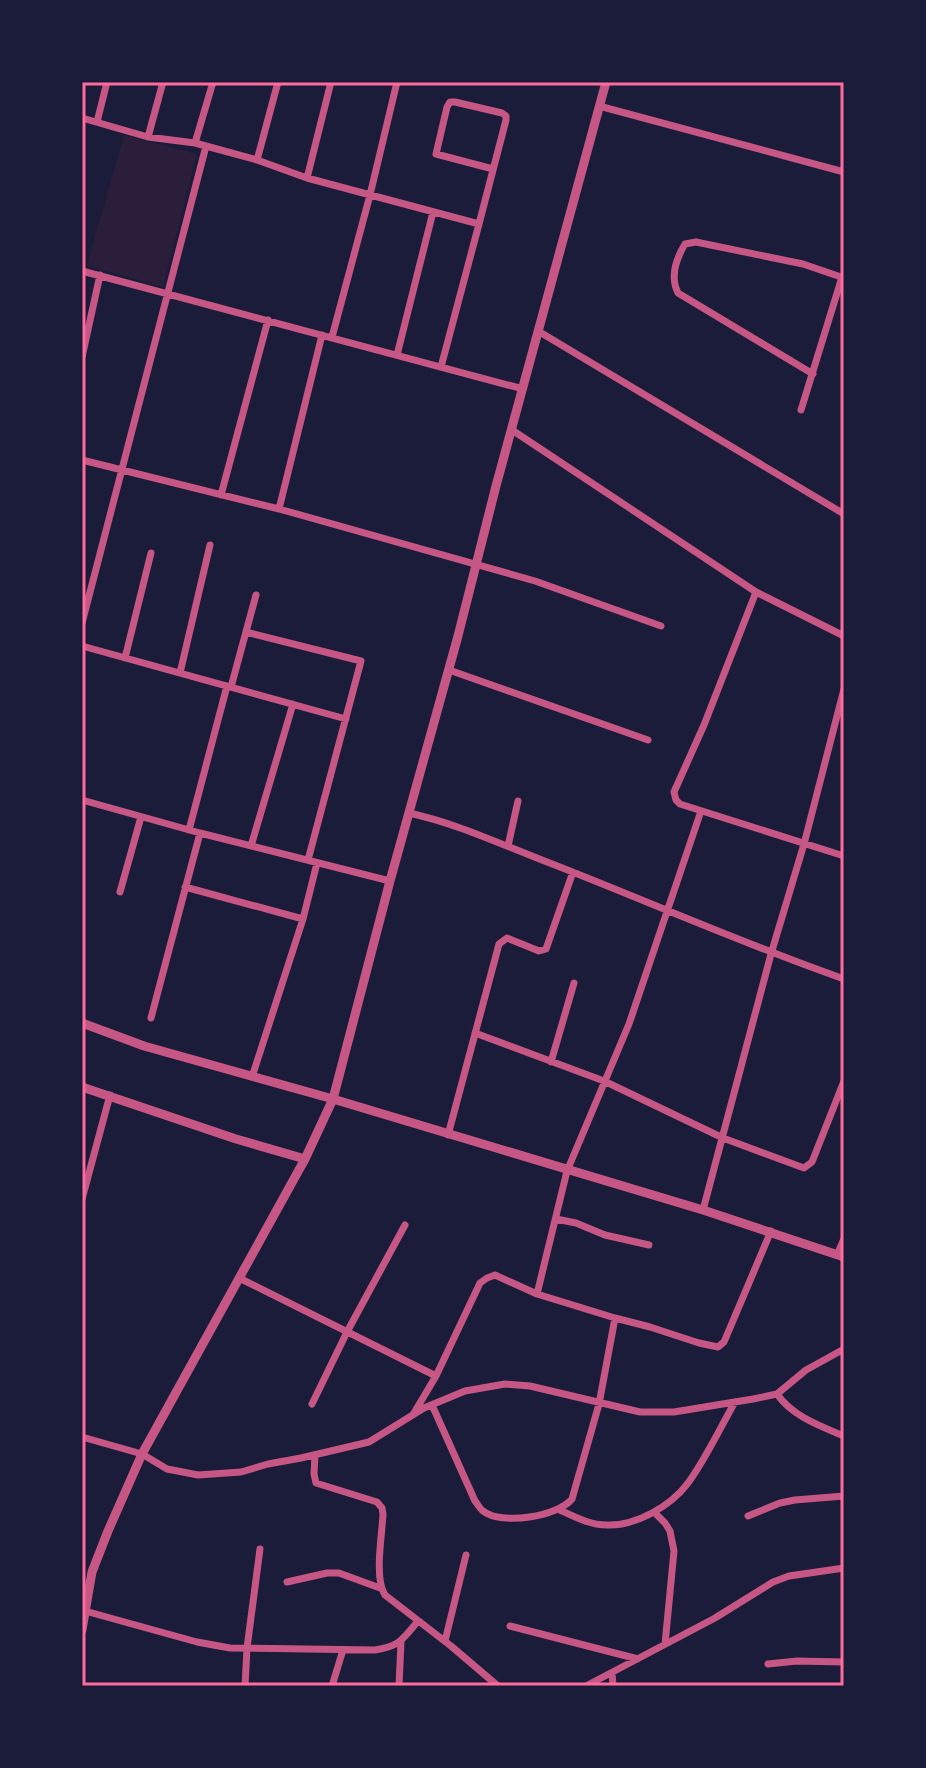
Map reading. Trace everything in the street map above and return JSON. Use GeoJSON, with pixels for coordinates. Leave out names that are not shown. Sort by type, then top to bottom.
{"type":"FeatureCollection","features":[{"type":"Feature","properties":{"kind":"street"},"geometry":{"type":"LineString","coordinates":[[97,122],[107,82]]}},
{"type":"Feature","properties":{"kind":"street"},"geometry":{"type":"LineString","coordinates":[[148,137],[163,82]]}},
{"type":"Feature","properties":{"kind":"street"},"geometry":{"type":"LineString","coordinates":[[195,143],[213,82]]}},
{"type":"Feature","properties":{"kind":"street"},"geometry":{"type":"LineString","coordinates":[[257,160],[278,82]]}},
{"type":"Feature","properties":{"kind":"street"},"geometry":{"type":"LineString","coordinates":[[307,178],[331,82]]}},
{"type":"Feature","properties":{"kind":"street"},"geometry":{"type":"LineString","coordinates":[[332,337],[397,82]]}},
{"type":"Feature","properties":{"kind":"street"},"geometry":{"type":"LineString","coordinates":[[82,1630],[92,1572],[142,1454],[305,1159],[333,1099],[606,82]]}},
{"type":"Feature","properties":{"kind":"street"},"geometry":{"type":"LineString","coordinates":[[441,367],[506,120],[502,113],[450,102],[436,154],[493,169]]}},
{"type":"Feature","properties":{"kind":"street"},"geometry":{"type":"LineString","coordinates":[[599,106],[844,172]]}},
{"type":"Feature","properties":{"kind":"street"},"geometry":{"type":"LineString","coordinates":[[82,118],[148,137],[195,143],[307,178],[479,224]]}},
{"type":"Feature","properties":{"kind":"street"},"geometry":{"type":"LineString","coordinates":[[82,623],[206,146]]}},
{"type":"Feature","properties":{"kind":"street"},"geometry":{"type":"LineString","coordinates":[[397,355],[433,212]]}},
{"type":"Feature","properties":{"kind":"street"},"geometry":{"type":"LineString","coordinates":[[801,410],[813,374],[843,278],[803,264],[696,242],[685,244],[674,276],[678,293],[813,374]]}},
{"type":"Feature","properties":{"kind":"street"},"geometry":{"type":"LineString","coordinates":[[82,271],[523,389]]}},
{"type":"Feature","properties":{"kind":"street"},"geometry":{"type":"LineString","coordinates":[[82,357],[100,275]]}},
{"type":"Feature","properties":{"kind":"street"},"geometry":{"type":"LineString","coordinates":[[221,495],[268,320]]}},
{"type":"Feature","properties":{"kind":"street"},"geometry":{"type":"LineString","coordinates":[[538,331],[844,514]]}},
{"type":"Feature","properties":{"kind":"street"},"geometry":{"type":"LineString","coordinates":[[279,509],[322,335]]}},
{"type":"Feature","properties":{"kind":"street"},"geometry":{"type":"LineString","coordinates":[[512,430],[756,592],[844,636]]}},
{"type":"Feature","properties":{"kind":"street"},"geometry":{"type":"LineString","coordinates":[[82,460],[279,509],[535,581],[661,626]]}},
{"type":"Feature","properties":{"kind":"street"},"geometry":{"type":"LineString","coordinates":[[180,673],[210,545]]}},
{"type":"Feature","properties":{"kind":"street"},"geometry":{"type":"LineString","coordinates":[[125,658],[151,553]]}},
{"type":"Feature","properties":{"kind":"street"},"geometry":{"type":"LineString","coordinates":[[756,592],[674,792],[676,800],[680,804],[844,856]]}},
{"type":"Feature","properties":{"kind":"street"},"geometry":{"type":"LineString","coordinates":[[189,830],[256,595]]}},
{"type":"Feature","properties":{"kind":"street"},"geometry":{"type":"LineString","coordinates":[[246,632],[361,661],[308,860]]}},
{"type":"Feature","properties":{"kind":"street"},"geometry":{"type":"LineString","coordinates":[[82,646],[346,719]]}},
{"type":"Feature","properties":{"kind":"street"},"geometry":{"type":"LineString","coordinates":[[449,670],[648,740]]}},
{"type":"Feature","properties":{"kind":"street"},"geometry":{"type":"LineString","coordinates":[[703,1210],[844,689]]}},
{"type":"Feature","properties":{"kind":"street"},"geometry":{"type":"LineString","coordinates":[[251,846],[293,704]]}},
{"type":"Feature","properties":{"kind":"street"},"geometry":{"type":"LineString","coordinates":[[82,800],[390,881]]}},
{"type":"Feature","properties":{"kind":"street"},"geometry":{"type":"LineString","coordinates":[[508,846],[518,801]]}},
{"type":"Feature","properties":{"kind":"street"},"geometry":{"type":"LineString","coordinates":[[537,1294],[567,1171],[629,1024],[701,811]]}},
{"type":"Feature","properties":{"kind":"street"},"geometry":{"type":"LineString","coordinates":[[409,813],[439,819],[771,954],[844,979]]}},
{"type":"Feature","properties":{"kind":"street"},"geometry":{"type":"LineString","coordinates":[[120,892],[141,817]]}},
{"type":"Feature","properties":{"kind":"street"},"geometry":{"type":"LineString","coordinates":[[151,1018],[200,833]]}},
{"type":"Feature","properties":{"kind":"street"},"geometry":{"type":"LineString","coordinates":[[252,1077],[303,919],[317,863]]}},
{"type":"Feature","properties":{"kind":"street"},"geometry":{"type":"LineString","coordinates":[[448,1135],[499,944],[507,938],[539,951],[546,949],[573,872]]}},
{"type":"Feature","properties":{"kind":"street"},"geometry":{"type":"LineString","coordinates":[[185,887],[303,919]]}},
{"type":"Feature","properties":{"kind":"street"},"geometry":{"type":"LineString","coordinates":[[551,1062],[574,983]]}},
{"type":"Feature","properties":{"kind":"street"},"geometry":{"type":"LineString","coordinates":[[82,1023],[144,1046],[703,1210],[840,1256],[844,1239]]}},
{"type":"Feature","properties":{"kind":"street"},"geometry":{"type":"LineString","coordinates":[[475,1033],[604,1081],[723,1138],[804,1168],[812,1162],[844,1081]]}},
{"type":"Feature","properties":{"kind":"street"},"geometry":{"type":"LineString","coordinates":[[82,1087],[305,1159]]}},
{"type":"Feature","properties":{"kind":"street"},"geometry":{"type":"LineString","coordinates":[[82,1199],[110,1095]]}},
{"type":"Feature","properties":{"kind":"street"},"geometry":{"type":"LineString","coordinates":[[556,1219],[649,1245]]}},
{"type":"Feature","properties":{"kind":"street"},"geometry":{"type":"LineString","coordinates":[[312,1404],[405,1225]]}},
{"type":"Feature","properties":{"kind":"street"},"geometry":{"type":"LineString","coordinates":[[412,1415],[436,1376],[480,1283],[487,1278],[495,1275],[537,1294],[718,1347],[724,1342],[771,1231]]}},
{"type":"Feature","properties":{"kind":"street"},"geometry":{"type":"LineString","coordinates":[[239,1278],[436,1376]]}},
{"type":"Feature","properties":{"kind":"street"},"geometry":{"type":"LineString","coordinates":[[432,1405],[475,1501],[482,1510],[516,1519],[560,1510],[572,1499],[599,1404],[615,1318]]}},
{"type":"Feature","properties":{"kind":"street"},"geometry":{"type":"LineString","coordinates":[[82,1437],[142,1454],[167,1469],[198,1475],[241,1472],[369,1442],[412,1415],[465,1391],[505,1384],[530,1386],[640,1412],[674,1412],[777,1394],[806,1370],[844,1349]]}},
{"type":"Feature","properties":{"kind":"street"},"geometry":{"type":"LineString","coordinates":[[777,1394],[784,1404],[801,1416],[844,1436]]}},
{"type":"Feature","properties":{"kind":"street"},"geometry":{"type":"LineString","coordinates":[[560,1510],[607,1525],[632,1521],[654,1512],[687,1484],[735,1402]]}},
{"type":"Feature","properties":{"kind":"street"},"geometry":{"type":"LineString","coordinates":[[315,1455],[316,1483],[377,1502],[382,1508],[380,1588]]}},
{"type":"Feature","properties":{"kind":"street"},"geometry":{"type":"LineString","coordinates":[[748,1516],[780,1503],[844,1496]]}},
{"type":"Feature","properties":{"kind":"street"},"geometry":{"type":"LineString","coordinates":[[654,1512],[670,1531],[674,1551],[665,1644]]}},
{"type":"Feature","properties":{"kind":"street"},"geometry":{"type":"LineString","coordinates":[[245,1686],[260,1549]]}},
{"type":"Feature","properties":{"kind":"street"},"geometry":{"type":"LineString","coordinates":[[445,1641],[466,1555]]}},
{"type":"Feature","properties":{"kind":"street"},"geometry":{"type":"LineString","coordinates":[[586,1686],[781,1579],[844,1568]]}},
{"type":"Feature","properties":{"kind":"street"},"geometry":{"type":"LineString","coordinates":[[287,1582],[339,1573],[380,1588],[498,1686]]}},
{"type":"Feature","properties":{"kind":"street"},"geometry":{"type":"LineString","coordinates":[[85,1611],[230,1648],[390,1648],[401,1642],[418,1621]]}},
{"type":"Feature","properties":{"kind":"street"},"geometry":{"type":"LineString","coordinates":[[510,1626],[638,1659]]}},
{"type":"Feature","properties":{"kind":"street"},"geometry":{"type":"LineString","coordinates":[[399,1686],[401,1642]]}},
{"type":"Feature","properties":{"kind":"street"},"geometry":{"type":"LineString","coordinates":[[332,1686],[343,1650]]}},
{"type":"Feature","properties":{"kind":"street"},"geometry":{"type":"LineString","coordinates":[[768,1664],[844,1662]]}},
{"type":"Feature","properties":{"kind":"street"},"geometry":{"type":"LineString","coordinates":[[612,1673],[613,1686]]}},
{"type":"Feature","properties":{"kind":"shaded area"},"geometry":{"type":"Polygon","coordinates":[[[124,135],[197,154],[163,287],[87,265],[124,135]]]}}]}
